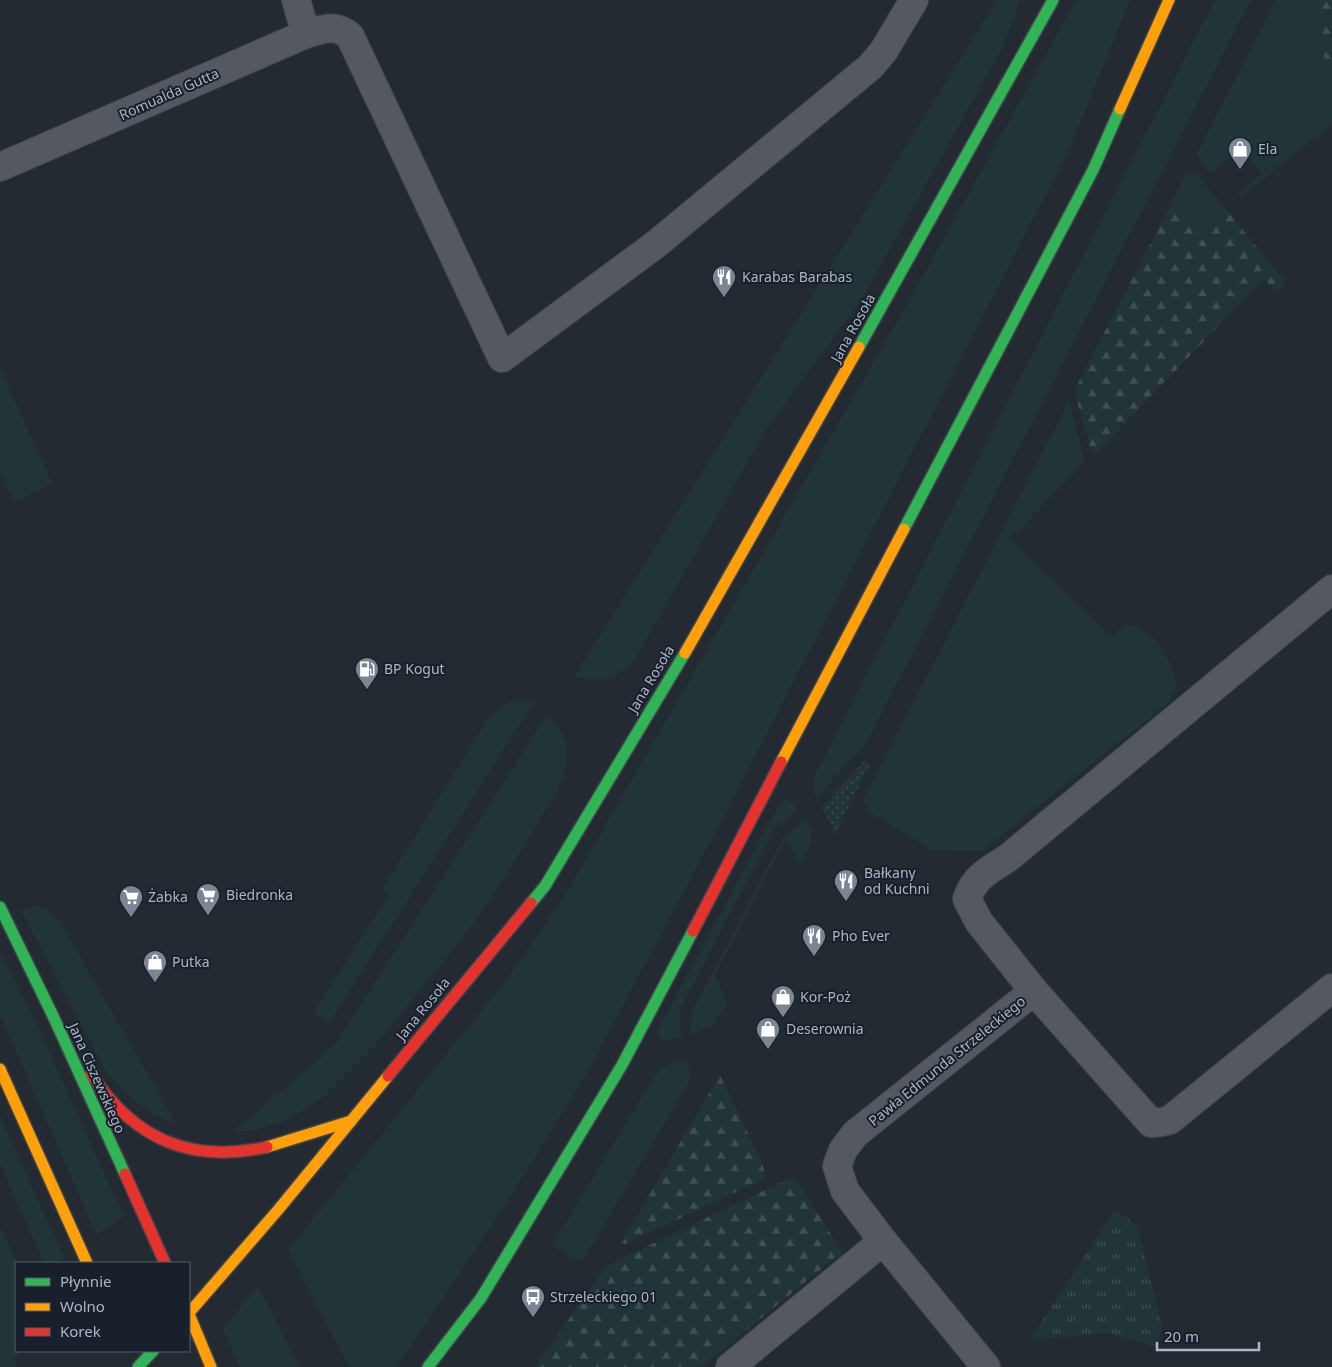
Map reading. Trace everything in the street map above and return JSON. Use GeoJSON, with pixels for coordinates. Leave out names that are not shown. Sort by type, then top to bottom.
{"type":"FeatureCollection","features":[{"type":"Feature","properties":{"kind":"main road","name":"Jana Rosoła"},"geometry":{"type":"LineString","coordinates":[[190,1313],[278,1210],[545,886],[693,639],[863,341],[1052,0]]}},
{"type":"Feature","properties":{"kind":"main road"},"geometry":{"type":"LineString","coordinates":[[428,1367],[481,1298],[622,1066],[1093,170],[1169,0]]}},
{"type":"Feature","properties":{"kind":"main road","name":"Jana Ciszewskiego"},"geometry":{"type":"LineString","coordinates":[[0,907],[54,1018],[165,1262]]}},
{"type":"Feature","properties":{"kind":"main road"},"geometry":{"type":"LineString","coordinates":[[54,1018],[99,1086],[125,1116],[154,1135],[176,1144],[201,1150],[244,1151],[281,1143],[351,1121]]}},
{"type":"Feature","properties":{"kind":"main road"},"geometry":{"type":"LineString","coordinates":[[0,1068],[87,1262]]}},
{"type":"Feature","properties":{"kind":"main road"},"geometry":{"type":"LineString","coordinates":[[190,1316],[211,1367]]}},
{"type":"Feature","properties":{"kind":"main road"},"geometry":{"type":"LineString","coordinates":[[135,1364],[152,1352]]}},
{"type":"Feature","properties":{"kind":"street"},"geometry":{"type":"LineString","coordinates":[[296,0],[306,34]]}},
{"type":"Feature","properties":{"kind":"street","name":"Romualda Gutta"},"geometry":{"type":"LineString","coordinates":[[0,167],[306,34],[326,28],[340,29],[350,36],[502,358],[656,245],[870,67],[883,52],[914,0]]}},
{"type":"Feature","properties":{"kind":"street"},"geometry":{"type":"LineString","coordinates":[[1034,991],[979,922],[967,899],[970,889],[978,878],[1008,858],[1332,589]]}},
{"type":"Feature","properties":{"kind":"street","name":"Pawła Edmunda Strzeleckiego"},"geometry":{"type":"LineString","coordinates":[[883,1241],[845,1191],[837,1166],[843,1150],[855,1134],[1034,991],[1152,1123],[1170,1120],[1330,992]]}},
{"type":"Feature","properties":{"kind":"street"},"geometry":{"type":"LineString","coordinates":[[730,1367],[883,1241],[986,1367]]}},
{"type":"Feature","properties":{"kind":"green space"},"geometry":{"type":"Polygon","coordinates":[[[997,0],[1019,0],[1015,17],[1000,52],[862,299],[766,430],[635,659],[620,672],[607,679],[593,680],[574,677],[997,0]]]}},
{"type":"Feature","properties":{"kind":"green space"},"geometry":{"type":"Polygon","coordinates":[[[1076,0],[1130,0],[1069,150],[722,820],[587,1073],[504,1207],[397,1367],[349,1367],[288,1250],[511,974],[565,895],[913,294],[1076,0]]]}},
{"type":"Feature","properties":{"kind":"green space"},"geometry":{"type":"Polygon","coordinates":[[[1215,0],[1251,0],[864,747],[816,797],[814,779],[816,773],[1215,0]]]}},
{"type":"Feature","properties":{"kind":"green space"},"geometry":{"type":"Polygon","coordinates":[[[1276,0],[1319,0],[1316,10],[1329,67],[1332,69],[1332,124],[1241,197],[1238,193],[1262,173],[1241,149],[1210,175],[1198,158],[1197,153],[1276,0]]]}},
{"type":"Feature","properties":{"kind":"green space"},"geometry":{"type":"Polygon","coordinates":[[[1319,0],[1332,0],[1332,69],[1328,65],[1322,51],[1318,34],[1316,12],[1319,0]]]}},
{"type":"Feature","properties":{"kind":"green space"},"geometry":{"type":"Polygon","coordinates":[[[1186,173],[1196,173],[1228,212],[1201,236],[1173,200],[1186,173]]]}},
{"type":"Feature","properties":{"kind":"green space"},"geometry":{"type":"Polygon","coordinates":[[[1173,200],[1201,236],[1228,212],[1285,281],[1277,293],[1265,280],[1257,286],[1093,456],[1074,391],[1173,200]]]}},
{"type":"Feature","properties":{"kind":"green space"},"geometry":{"type":"Polygon","coordinates":[[[0,368],[52,483],[14,502],[0,471],[0,368]]]}},
{"type":"Feature","properties":{"kind":"green space"},"geometry":{"type":"Polygon","coordinates":[[[1069,401],[1085,461],[1009,538],[1112,636],[1125,626],[1135,625],[1153,637],[1174,670],[1176,690],[1171,701],[982,851],[931,850],[870,812],[863,800],[1069,401]]]}},
{"type":"Feature","properties":{"kind":"green space"},"geometry":{"type":"Polygon","coordinates":[[[515,700],[534,702],[329,1023],[313,1013],[388,897],[383,888],[490,715],[503,705],[515,700]]]}},
{"type":"Feature","properties":{"kind":"green space"},"geometry":{"type":"Polygon","coordinates":[[[547,715],[556,723],[566,741],[566,764],[563,776],[555,795],[507,874],[467,933],[379,1041],[324,1096],[287,1120],[255,1130],[238,1132],[236,1129],[334,1046],[547,715]]]}},
{"type":"Feature","properties":{"kind":"green space"},"geometry":{"type":"Polygon","coordinates":[[[864,761],[868,762],[869,765],[834,836],[831,823],[822,807],[864,761]]]}},
{"type":"Feature","properties":{"kind":"green space"},"geometry":{"type":"Polygon","coordinates":[[[787,800],[792,802],[797,811],[774,829],[681,1008],[682,1037],[666,1041],[661,1040],[658,1036],[658,1029],[781,801],[787,800]]]}},
{"type":"Feature","properties":{"kind":"green space"},"geometry":{"type":"Polygon","coordinates":[[[805,820],[811,832],[811,842],[800,864],[786,839],[715,975],[727,1003],[712,1026],[692,1034],[690,1027],[692,1012],[783,837],[805,820]]]}},
{"type":"Feature","properties":{"kind":"green space"},"geometry":{"type":"Polygon","coordinates":[[[34,905],[45,909],[60,922],[177,1125],[137,1103],[120,1088],[105,1070],[21,910],[34,905]]]}},
{"type":"Feature","properties":{"kind":"green space"},"geometry":{"type":"Polygon","coordinates":[[[0,953],[33,1016],[124,1217],[96,1234],[0,1014],[0,953]]]}},
{"type":"Feature","properties":{"kind":"green space"},"geometry":{"type":"Polygon","coordinates":[[[686,1060],[690,1070],[689,1082],[584,1259],[578,1261],[552,1245],[656,1074],[667,1065],[686,1060]]]}},
{"type":"Feature","properties":{"kind":"green space"},"geometry":{"type":"Polygon","coordinates":[[[720,1075],[762,1163],[766,1178],[625,1244],[621,1243],[720,1075]]]}},
{"type":"Feature","properties":{"kind":"green space"},"geometry":{"type":"Polygon","coordinates":[[[0,1116],[64,1258],[57,1262],[44,1262],[0,1164],[0,1116]]]}},
{"type":"Feature","properties":{"kind":"green space"},"geometry":{"type":"Polygon","coordinates":[[[794,1176],[846,1257],[840,1262],[836,1257],[701,1367],[535,1367],[606,1266],[794,1176]]]}},
{"type":"Feature","properties":{"kind":"green space"},"geometry":{"type":"Polygon","coordinates":[[[1115,1209],[1138,1227],[1162,1326],[1157,1347],[1108,1333],[1030,1340],[1115,1209]]]}},
{"type":"Feature","properties":{"kind":"green space"},"geometry":{"type":"Polygon","coordinates":[[[0,1226],[18,1262],[15,1262],[15,1352],[20,1352],[15,1367],[0,1367],[0,1226]]]}},
{"type":"Feature","properties":{"kind":"green space"},"geometry":{"type":"Polygon","coordinates":[[[258,1286],[299,1367],[239,1367],[223,1329],[258,1286]]]}},
{"type":"Feature","properties":{"kind":"traffic: fast"},"geometry":{"type":"LineString","coordinates":[[859,347],[1053,0]]}},
{"type":"Feature","properties":{"kind":"traffic: fast"},"geometry":{"type":"LineString","coordinates":[[904,529],[1093,170],[1120,109]]}},
{"type":"Feature","properties":{"kind":"traffic: fast"},"geometry":{"type":"LineString","coordinates":[[531,903],[545,886],[685,653]]}},
{"type":"Feature","properties":{"kind":"traffic: fast"},"geometry":{"type":"LineString","coordinates":[[0,907],[54,1018],[125,1174]]}},
{"type":"Feature","properties":{"kind":"traffic: fast"},"geometry":{"type":"LineString","coordinates":[[428,1367],[481,1298],[622,1065],[693,931]]}},
{"type":"Feature","properties":{"kind":"traffic: fast"},"geometry":{"type":"LineString","coordinates":[[138,1367],[152,1352]]}},
{"type":"Feature","properties":{"kind":"traffic: slow"},"geometry":{"type":"LineString","coordinates":[[1120,109],[1169,0]]}},
{"type":"Feature","properties":{"kind":"traffic: slow"},"geometry":{"type":"LineString","coordinates":[[685,653],[859,347]]}},
{"type":"Feature","properties":{"kind":"traffic: slow"},"geometry":{"type":"LineString","coordinates":[[781,762],[904,529]]}},
{"type":"Feature","properties":{"kind":"traffic: slow"},"geometry":{"type":"LineString","coordinates":[[0,1069],[87,1262]]}},
{"type":"Feature","properties":{"kind":"traffic: slow"},"geometry":{"type":"LineString","coordinates":[[190,1312],[278,1210],[388,1076]]}},
{"type":"Feature","properties":{"kind":"traffic: slow"},"geometry":{"type":"LineString","coordinates":[[267,1147],[351,1121]]}},
{"type":"Feature","properties":{"kind":"traffic: slow"},"geometry":{"type":"LineString","coordinates":[[190,1316],[211,1367]]}},
{"type":"Feature","properties":{"kind":"traffic: jam"},"geometry":{"type":"LineString","coordinates":[[693,931],[781,762]]}},
{"type":"Feature","properties":{"kind":"traffic: jam"},"geometry":{"type":"LineString","coordinates":[[388,1076],[531,903]]}},
{"type":"Feature","properties":{"kind":"traffic: jam"},"geometry":{"type":"LineString","coordinates":[[91,1074],[126,1115],[145,1130],[166,1141],[189,1149],[213,1152],[267,1147]]}},
{"type":"Feature","properties":{"kind":"traffic: jam"},"geometry":{"type":"LineString","coordinates":[[125,1174],[165,1262]]}},
{"type":"Feature","properties":{"kind":"place","name":"Ela"},"geometry":{"type":"Point","coordinates":[1240,170]}},
{"type":"Feature","properties":{"kind":"place","name":"Karabas Barabas"},"geometry":{"type":"Point","coordinates":[724,298]}},
{"type":"Feature","properties":{"kind":"place","name":"BP Kogut"},"geometry":{"type":"Point","coordinates":[367,690]}},
{"type":"Feature","properties":{"kind":"place","name":"Bałkany od Kuchni"},"geometry":{"type":"Point","coordinates":[846,902]}},
{"type":"Feature","properties":{"kind":"place","name":"Biedronka"},"geometry":{"type":"Point","coordinates":[208,916]}},
{"type":"Feature","properties":{"kind":"place","name":"Żabka"},"geometry":{"type":"Point","coordinates":[131,918]}},
{"type":"Feature","properties":{"kind":"place","name":"Pho Ever"},"geometry":{"type":"Point","coordinates":[814,957]}},
{"type":"Feature","properties":{"kind":"place","name":"Putka"},"geometry":{"type":"Point","coordinates":[155,983]}},
{"type":"Feature","properties":{"kind":"place","name":"Kor-Poż"},"geometry":{"type":"Point","coordinates":[783,1018]}},
{"type":"Feature","properties":{"kind":"place","name":"Deserownia"},"geometry":{"type":"Point","coordinates":[768,1050]}},
{"type":"Feature","properties":{"kind":"place","name":"Strzeleckiego 01"},"geometry":{"type":"Point","coordinates":[533,1318]}}]}
